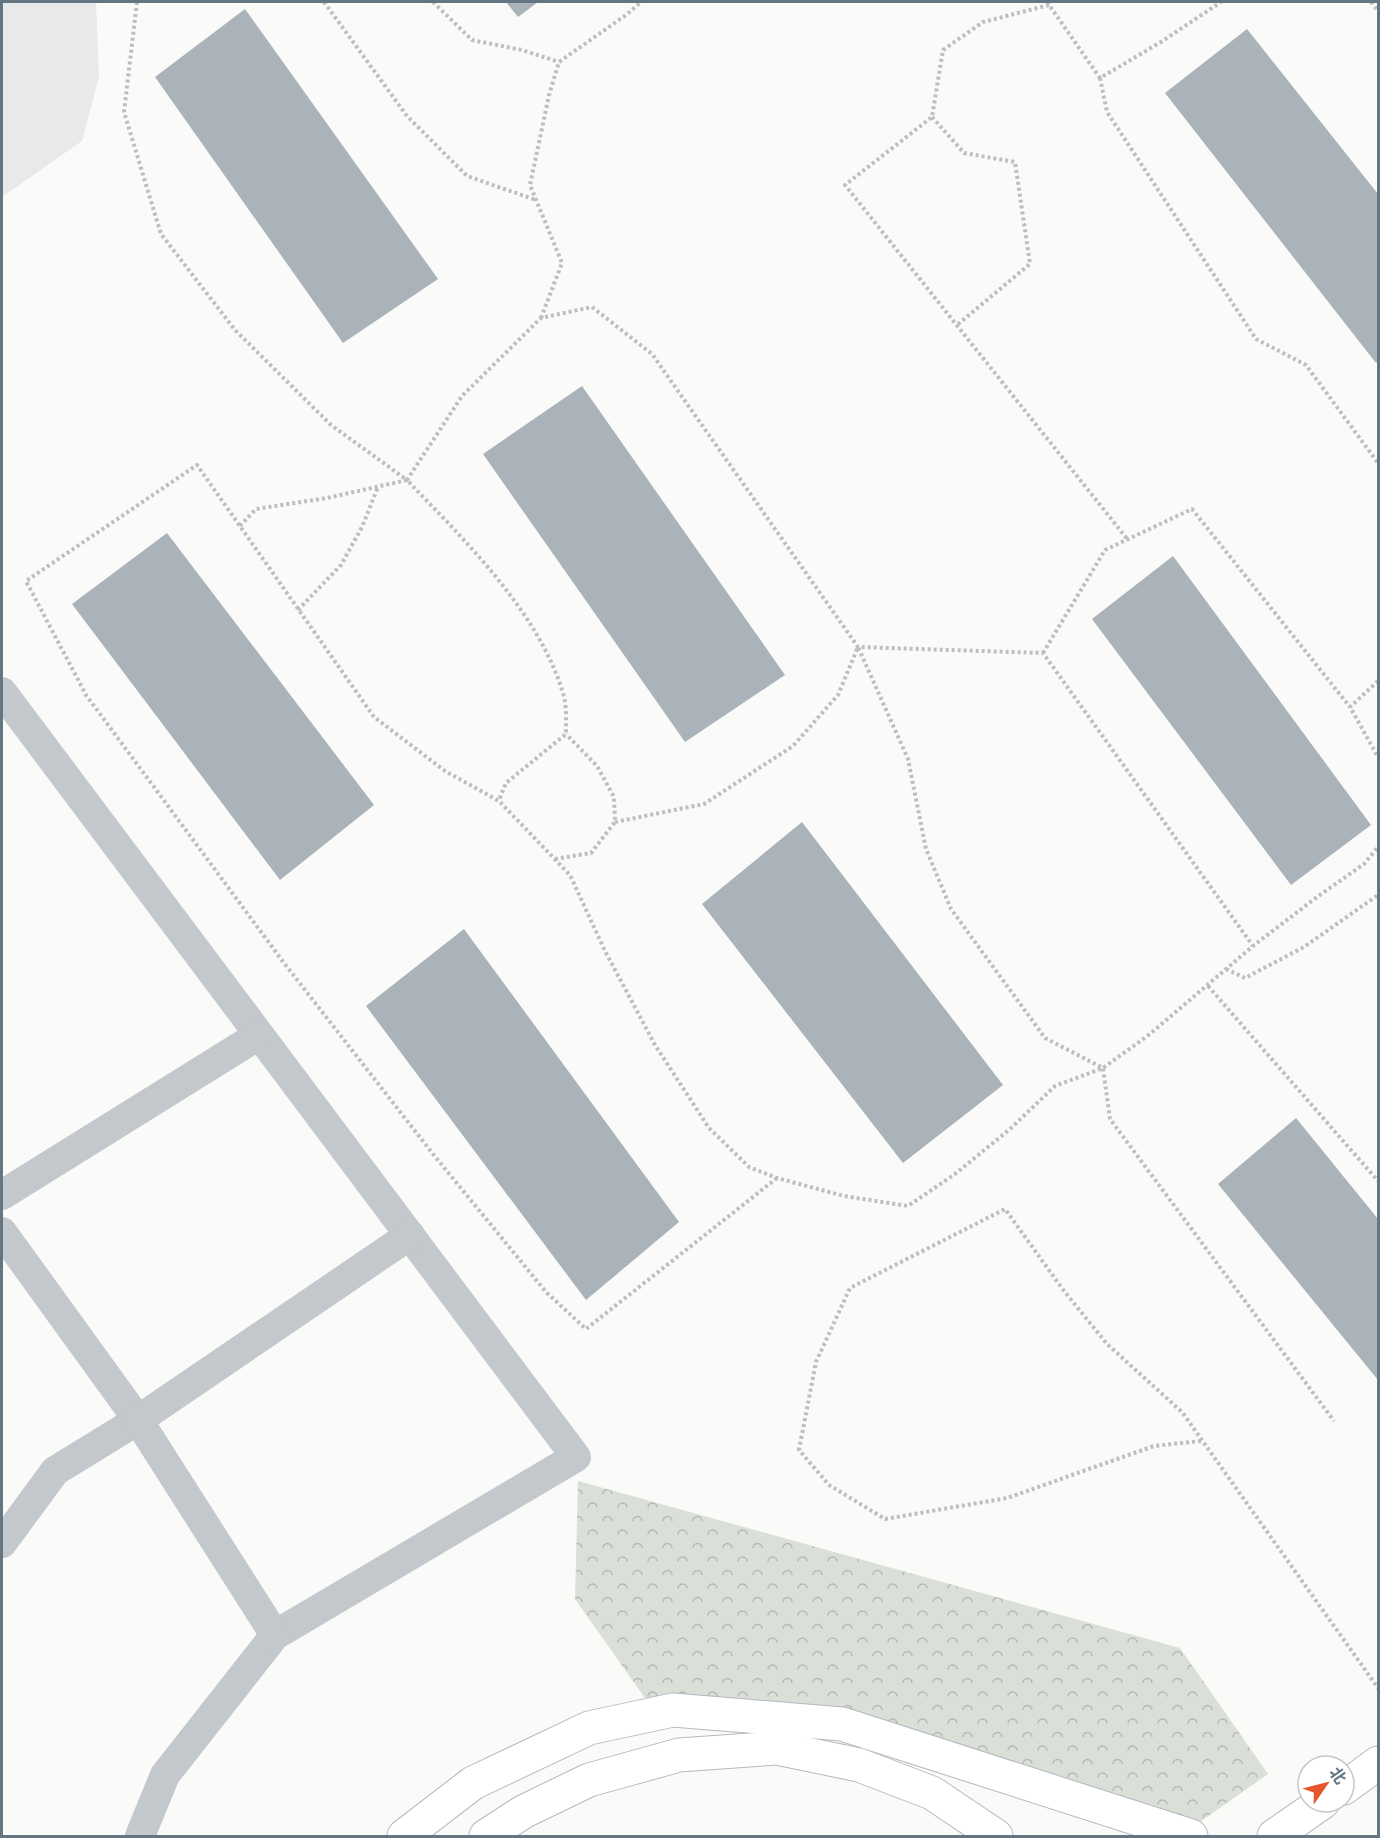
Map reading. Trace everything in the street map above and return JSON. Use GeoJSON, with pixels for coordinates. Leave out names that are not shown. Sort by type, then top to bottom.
{"type":"FeatureCollection","features":[{"type":"Feature","properties":{"kind":"main road"},"geometry":{"type":"LineString","coordinates":[[404,1836],[473,1783],[589,1728],[673,1710],[842,1724],[1191,1836]]}},
{"type":"Feature","properties":{"kind":"main road"},"geometry":{"type":"LineString","coordinates":[[486,1836],[523,1812],[589,1780],[679,1755],[777,1748],[859,1765],[932,1792],[996,1836]]}},
{"type":"Feature","properties":{"kind":"main road"},"geometry":{"type":"LineString","coordinates":[[1356,1779],[1378,1763]]}},
{"type":"Feature","properties":{"kind":"main road"},"geometry":{"type":"LineString","coordinates":[[1274,1836],[1306,1814]]}},
{"type":"Feature","properties":{"kind":"street"},"geometry":{"type":"LineString","coordinates":[[2,692],[576,1457],[275,1635],[165,1775],[140,1836]]}},
{"type":"Feature","properties":{"kind":"street"},"geometry":{"type":"LineString","coordinates":[[2,1195],[259,1035]]}},
{"type":"Feature","properties":{"kind":"street"},"geometry":{"type":"LineString","coordinates":[[2,1232],[138,1420],[275,1635]]}},
{"type":"Feature","properties":{"kind":"street"},"geometry":{"type":"LineString","coordinates":[[2,1543],[55,1471],[138,1420],[410,1235]]}},
{"type":"Feature","properties":{"kind":"path"},"geometry":{"type":"LineString","coordinates":[[137,2],[124,112],[161,234],[235,330],[331,424],[407,480],[447,522],[504,588],[545,647],[564,696],[567,735],[597,766],[614,797],[615,822],[591,853],[555,859]]}},
{"type":"Feature","properties":{"kind":"path"},"geometry":{"type":"LineString","coordinates":[[324,2],[408,116],[467,176],[537,200]]}},
{"type":"Feature","properties":{"kind":"path"},"geometry":{"type":"LineString","coordinates":[[433,2],[472,40],[522,50],[560,62]]}},
{"type":"Feature","properties":{"kind":"path"},"geometry":{"type":"LineString","coordinates":[[240,526],[256,509],[327,498],[407,480],[462,396],[541,318],[562,263],[530,185],[549,95],[560,62],[641,2]]}},
{"type":"Feature","properties":{"kind":"path"},"geometry":{"type":"LineString","coordinates":[[1100,78],[1161,42],[1221,2]]}},
{"type":"Feature","properties":{"kind":"path"},"geometry":{"type":"LineString","coordinates":[[1371,2],[1378,10]]}},
{"type":"Feature","properties":{"kind":"path"},"geometry":{"type":"LineString","coordinates":[[1128,540],[845,185],[932,117],[944,50],[982,22],[1048,3],[1100,78],[1107,112],[1256,339],[1306,365],[1378,463]]}},
{"type":"Feature","properties":{"kind":"path"},"geometry":{"type":"LineString","coordinates":[[932,117],[964,153],[1015,162],[1030,264],[957,325]]}},
{"type":"Feature","properties":{"kind":"path"},"geometry":{"type":"LineString","coordinates":[[541,318],[592,307],[652,354],[858,647],[908,759],[926,849],[951,909],[1045,1038],[1103,1068]]}},
{"type":"Feature","properties":{"kind":"path"},"geometry":{"type":"LineString","coordinates":[[777,1178],[586,1329],[538,1283],[433,1154],[284,963],[86,694],[27,581],[197,465],[374,717],[445,771],[499,801],[570,875],[605,951],[655,1045],[709,1128],[749,1167],[777,1178],[844,1196],[908,1206],[956,1173],[1010,1129],[1055,1086],[1103,1068],[1150,1034],[1253,946],[1364,864],[1378,847]]}},
{"type":"Feature","properties":{"kind":"path"},"geometry":{"type":"LineString","coordinates":[[298,610],[340,565],[362,527],[378,486]]}},
{"type":"Feature","properties":{"kind":"path"},"geometry":{"type":"LineString","coordinates":[[1043,653],[1105,550],[1192,509],[1350,708],[1378,757]]}},
{"type":"Feature","properties":{"kind":"path"},"geometry":{"type":"LineString","coordinates":[[858,647],[1043,653]]}},
{"type":"Feature","properties":{"kind":"path"},"geometry":{"type":"LineString","coordinates":[[615,822],[704,804],[793,746],[838,695],[858,647]]}},
{"type":"Feature","properties":{"kind":"path"},"geometry":{"type":"LineString","coordinates":[[1043,653],[1253,946]]}},
{"type":"Feature","properties":{"kind":"path"},"geometry":{"type":"LineString","coordinates":[[1350,708],[1378,681]]}},
{"type":"Feature","properties":{"kind":"path"},"geometry":{"type":"LineString","coordinates":[[499,801],[506,783],[567,735]]}},
{"type":"Feature","properties":{"kind":"path"},"geometry":{"type":"LineString","coordinates":[[1226,969],[1245,978],[1304,947],[1378,895]]}},
{"type":"Feature","properties":{"kind":"path"},"geometry":{"type":"LineString","coordinates":[[1208,986],[1378,1181]]}},
{"type":"Feature","properties":{"kind":"path"},"geometry":{"type":"LineString","coordinates":[[1103,1068],[1110,1119],[1334,1421]]}},
{"type":"Feature","properties":{"kind":"path"},"geometry":{"type":"LineString","coordinates":[[1201,1441],[1154,1446],[1007,1498],[885,1519],[829,1485],[799,1450],[816,1362],[850,1288],[1005,1209],[1064,1291],[1107,1344],[1182,1412],[1378,1688]]}},
{"type":"Feature","properties":{"kind":"shaded area"},"geometry":{"type":"Polygon","coordinates":[[[2,2],[96,2],[99,77],[82,141],[2,197],[2,2]]]}},
{"type":"Feature","properties":{"kind":"green space"},"geometry":{"type":"Polygon","coordinates":[[[578,1481],[1180,1648],[1268,1774],[1180,1836],[909,1741],[664,1725],[575,1599],[578,1481]]]}},
{"type":"Feature","properties":{"kind":"building"},"geometry":{"type":"Polygon","coordinates":[[[506,2],[538,2],[518,17],[506,2]]]}},
{"type":"Feature","properties":{"kind":"building"},"geometry":{"type":"Polygon","coordinates":[[[245,9],[438,279],[343,343],[155,77],[245,9]]]}},
{"type":"Feature","properties":{"kind":"building"},"geometry":{"type":"Polygon","coordinates":[[[1247,29],[1378,194],[1378,361],[1376,363],[1165,93],[1247,29]]]}},
{"type":"Feature","properties":{"kind":"building"},"geometry":{"type":"Polygon","coordinates":[[[582,386],[785,675],[685,742],[483,454],[582,386]]]}},
{"type":"Feature","properties":{"kind":"building"},"geometry":{"type":"Polygon","coordinates":[[[167,533],[374,805],[280,880],[72,604],[167,533]]]}},
{"type":"Feature","properties":{"kind":"building"},"geometry":{"type":"Polygon","coordinates":[[[1173,556],[1371,825],[1291,885],[1092,619],[1173,556]]]}},
{"type":"Feature","properties":{"kind":"building"},"geometry":{"type":"Polygon","coordinates":[[[802,822],[1003,1085],[903,1163],[702,904],[802,822]]]}},
{"type":"Feature","properties":{"kind":"building"},"geometry":{"type":"Polygon","coordinates":[[[464,929],[679,1222],[586,1300],[366,1006],[464,929]]]}},
{"type":"Feature","properties":{"kind":"building"},"geometry":{"type":"Polygon","coordinates":[[[1296,1118],[1378,1219],[1378,1380],[1218,1184],[1296,1118]]]}}]}
